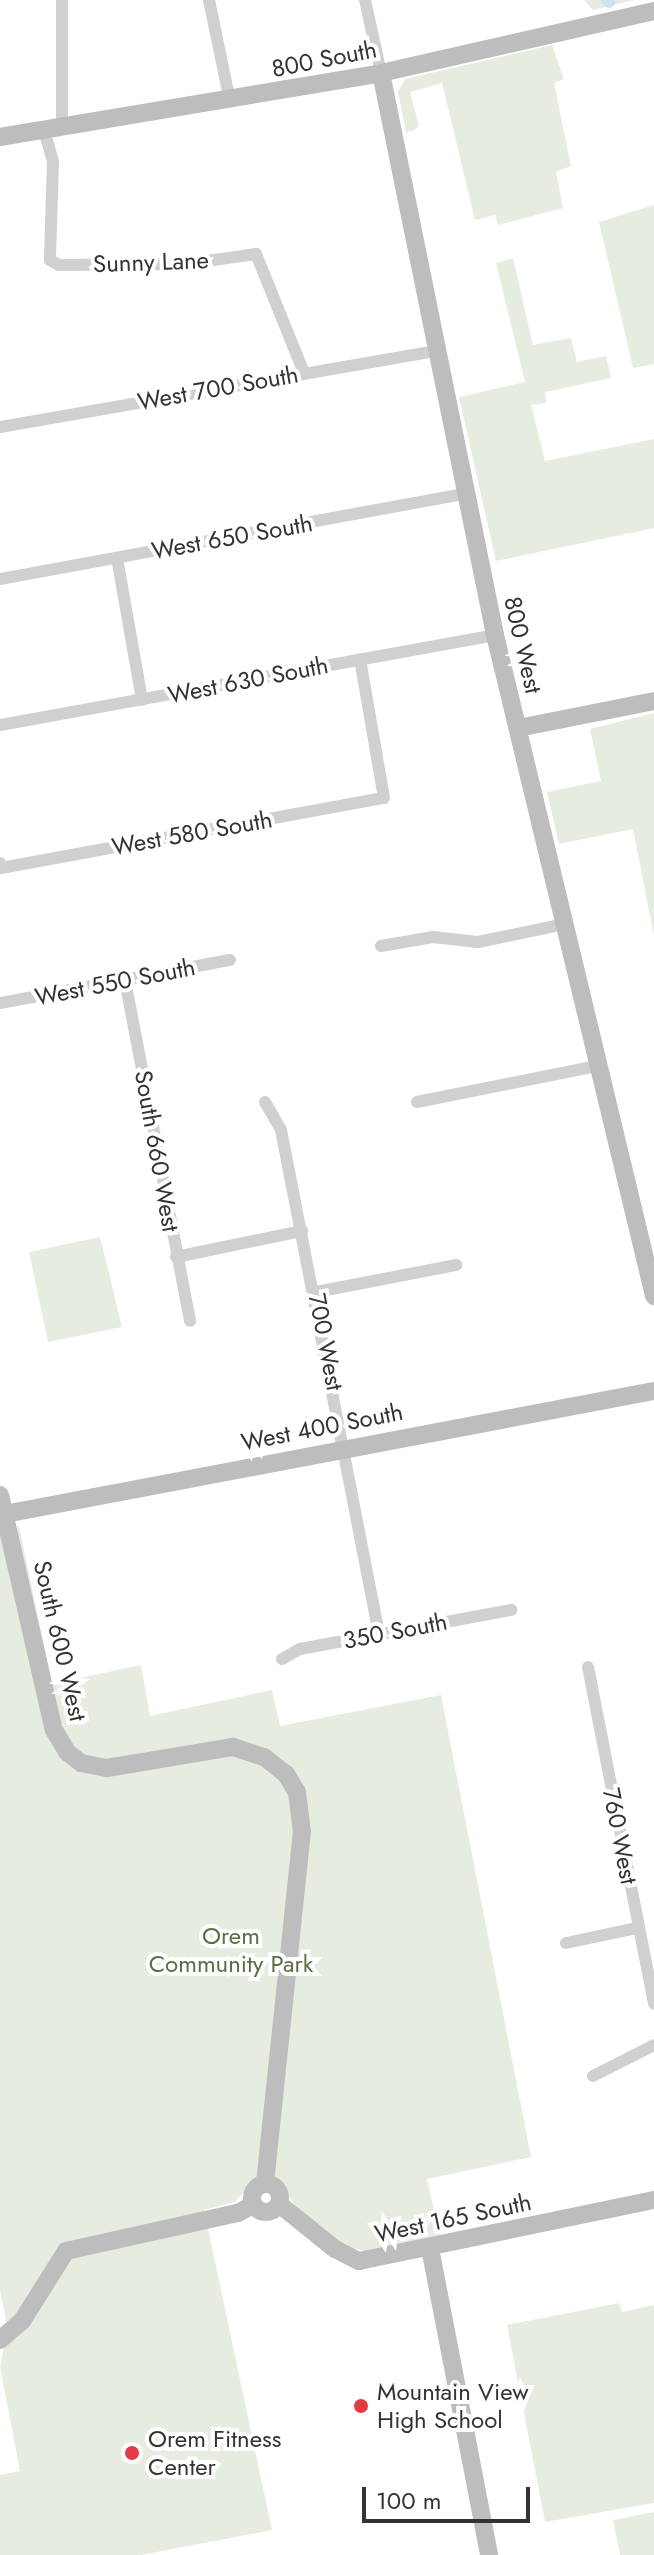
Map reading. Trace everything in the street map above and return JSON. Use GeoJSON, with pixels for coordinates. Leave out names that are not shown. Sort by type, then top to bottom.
{"type":"FeatureCollection","features":[{"type":"Feature","properties":{"kind":"street"},"geometry":{"type":"LineString","coordinates":[[53,128],[62,0]]}},
{"type":"Feature","properties":{"kind":"street"},"geometry":{"type":"LineString","coordinates":[[209,0],[230,101]]}},
{"type":"Feature","properties":{"kind":"street","name":"800 West"},"geometry":{"type":"LineString","coordinates":[[365,0],[495,635],[654,1296]]}},
{"type":"Feature","properties":{"kind":"street","name":"800 South"},"geometry":{"type":"LineString","coordinates":[[0,137],[230,101],[381,73],[654,11]]}},
{"type":"Feature","properties":{"kind":"street","name":"Sunny Lane"},"geometry":{"type":"LineString","coordinates":[[53,128],[50,260],[59,265],[186,264],[256,254],[304,373]]}},
{"type":"Feature","properties":{"kind":"street","name":"West 700 South"},"geometry":{"type":"LineString","coordinates":[[0,427],[436,351]]}},
{"type":"Feature","properties":{"kind":"street","name":"West 650 South"},"geometry":{"type":"LineString","coordinates":[[0,579],[464,494]]}},
{"type":"Feature","properties":{"kind":"street"},"geometry":{"type":"LineString","coordinates":[[117,558],[142,700]]}},
{"type":"Feature","properties":{"kind":"street","name":"West 630 South"},"geometry":{"type":"LineString","coordinates":[[0,725],[495,635]]}},
{"type":"Feature","properties":{"kind":"street","name":"West 580 South"},"geometry":{"type":"LineString","coordinates":[[0,866],[384,798],[360,659]]}},
{"type":"Feature","properties":{"kind":"street"},"geometry":{"type":"LineString","coordinates":[[518,728],[654,701]]}},
{"type":"Feature","properties":{"kind":"street"},"geometry":{"type":"LineString","coordinates":[[381,946],[433,937],[478,942],[565,924]]}},
{"type":"Feature","properties":{"kind":"street","name":"West 550 South"},"geometry":{"type":"LineString","coordinates":[[0,1003],[230,960]]}},
{"type":"Feature","properties":{"kind":"street","name":"South 660 West"},"geometry":{"type":"LineString","coordinates":[[125,980],[190,1321]]}},
{"type":"Feature","properties":{"kind":"street"},"geometry":{"type":"LineString","coordinates":[[417,1102],[597,1066]]}},
{"type":"Feature","properties":{"kind":"street","name":"700 West"},"geometry":{"type":"LineString","coordinates":[[265,1102],[281,1130],[316,1292],[347,1446],[379,1634]]}},
{"type":"Feature","properties":{"kind":"street"},"geometry":{"type":"LineString","coordinates":[[176,1257],[302,1231]]}},
{"type":"Feature","properties":{"kind":"street"},"geometry":{"type":"LineString","coordinates":[[316,1292],[456,1265]]}},
{"type":"Feature","properties":{"kind":"street","name":"West 400 South"},"geometry":{"type":"LineString","coordinates":[[4,1515],[347,1446],[654,1391]]}},
{"type":"Feature","properties":{"kind":"street","name":"South 600 West"},"geometry":{"type":"LineString","coordinates":[[0,1495],[54,1730],[67,1752],[81,1763],[107,1768],[233,1747],[264,1757],[286,1774],[297,1792],[302,1831],[265,2184]]}},
{"type":"Feature","properties":{"kind":"street","name":"350 South"},"geometry":{"type":"LineString","coordinates":[[282,1659],[300,1649],[511,1610]]}},
{"type":"Feature","properties":{"kind":"street","name":"760 West"},"geometry":{"type":"LineString","coordinates":[[588,1667],[654,2004]]}},
{"type":"Feature","properties":{"kind":"street"},"geometry":{"type":"LineString","coordinates":[[566,1943],[637,1928]]}},
{"type":"Feature","properties":{"kind":"street"},"geometry":{"type":"LineString","coordinates":[[593,2076],[654,2045]]}},
{"type":"Feature","properties":{"kind":"street"},"geometry":{"type":"LineString","coordinates":[[253,2205],[253,2193],[265,2184]]}},
{"type":"Feature","properties":{"kind":"street","name":"West 165 South"},"geometry":{"type":"LineString","coordinates":[[265,2184],[276,2189],[279,2204],[350,2260],[430,2248],[654,2200]]}},
{"type":"Feature","properties":{"kind":"street"},"geometry":{"type":"LineString","coordinates":[[253,2205],[266,2212],[279,2204]]}},
{"type":"Feature","properties":{"kind":"street"},"geometry":{"type":"LineString","coordinates":[[0,2340],[22,2321],[66,2251],[238,2213],[253,2205]]}},
{"type":"Feature","properties":{"kind":"street"},"geometry":{"type":"LineString","coordinates":[[430,2248],[489,2555]]}},
{"type":"Feature","properties":{"kind":"green space"},"geometry":{"type":"Polygon","coordinates":[[[584,0],[634,0],[593,10],[584,0]]]}},
{"type":"Feature","properties":{"kind":"green space"},"geometry":{"type":"Polygon","coordinates":[[[552,45],[564,79],[554,83],[571,166],[556,172],[563,208],[498,225],[495,215],[475,220],[442,83],[410,92],[419,126],[406,132],[398,92],[405,79],[552,45]]]}},
{"type":"Feature","properties":{"kind":"green space"},"geometry":{"type":"Polygon","coordinates":[[[654,205],[654,364],[633,368],[599,222],[654,205]]]}},
{"type":"Feature","properties":{"kind":"green space"},"geometry":{"type":"Polygon","coordinates":[[[513,258],[533,345],[571,338],[577,362],[606,356],[611,378],[545,392],[546,403],[531,405],[545,461],[654,439],[654,528],[496,561],[459,397],[525,382],[496,263],[513,258]]]}},
{"type":"Feature","properties":{"kind":"green space"},"geometry":{"type":"Polygon","coordinates":[[[654,713],[654,936],[633,829],[559,844],[547,792],[601,781],[590,729],[654,713]]]}},
{"type":"Feature","properties":{"kind":"green space"},"geometry":{"type":"Polygon","coordinates":[[[100,1237],[122,1327],[48,1342],[29,1252],[100,1237]]]}},
{"type":"Feature","properties":{"kind":"green space","name":"Orem Community Park"},"geometry":{"type":"Polygon","coordinates":[[[19,1526],[52,1684],[141,1665],[150,1716],[272,1690],[280,1726],[441,1695],[531,2157],[427,2179],[440,2236],[368,2252],[345,2246],[298,2209],[278,2182],[257,2178],[235,2202],[204,2210],[272,2530],[141,2555],[0,2555],[0,2475],[20,2471],[0,2367],[8,2330],[0,2291],[0,1532],[19,1526]]]}},
{"type":"Feature","properties":{"kind":"green space"},"geometry":{"type":"Polygon","coordinates":[[[619,2303],[622,2312],[654,2305],[654,2503],[545,2522],[507,2325],[619,2303]]]}},
{"type":"Feature","properties":{"kind":"green space"},"geometry":{"type":"Polygon","coordinates":[[[654,2512],[654,2555],[620,2555],[613,2520],[654,2512]]]}},
{"type":"Feature","properties":{"kind":"place","name":"Mountain View High School"},"geometry":{"type":"Point","coordinates":[361,2406]}},
{"type":"Feature","properties":{"kind":"place","name":"Orem Fitness Center"},"geometry":{"type":"Point","coordinates":[132,2453]}}]}
